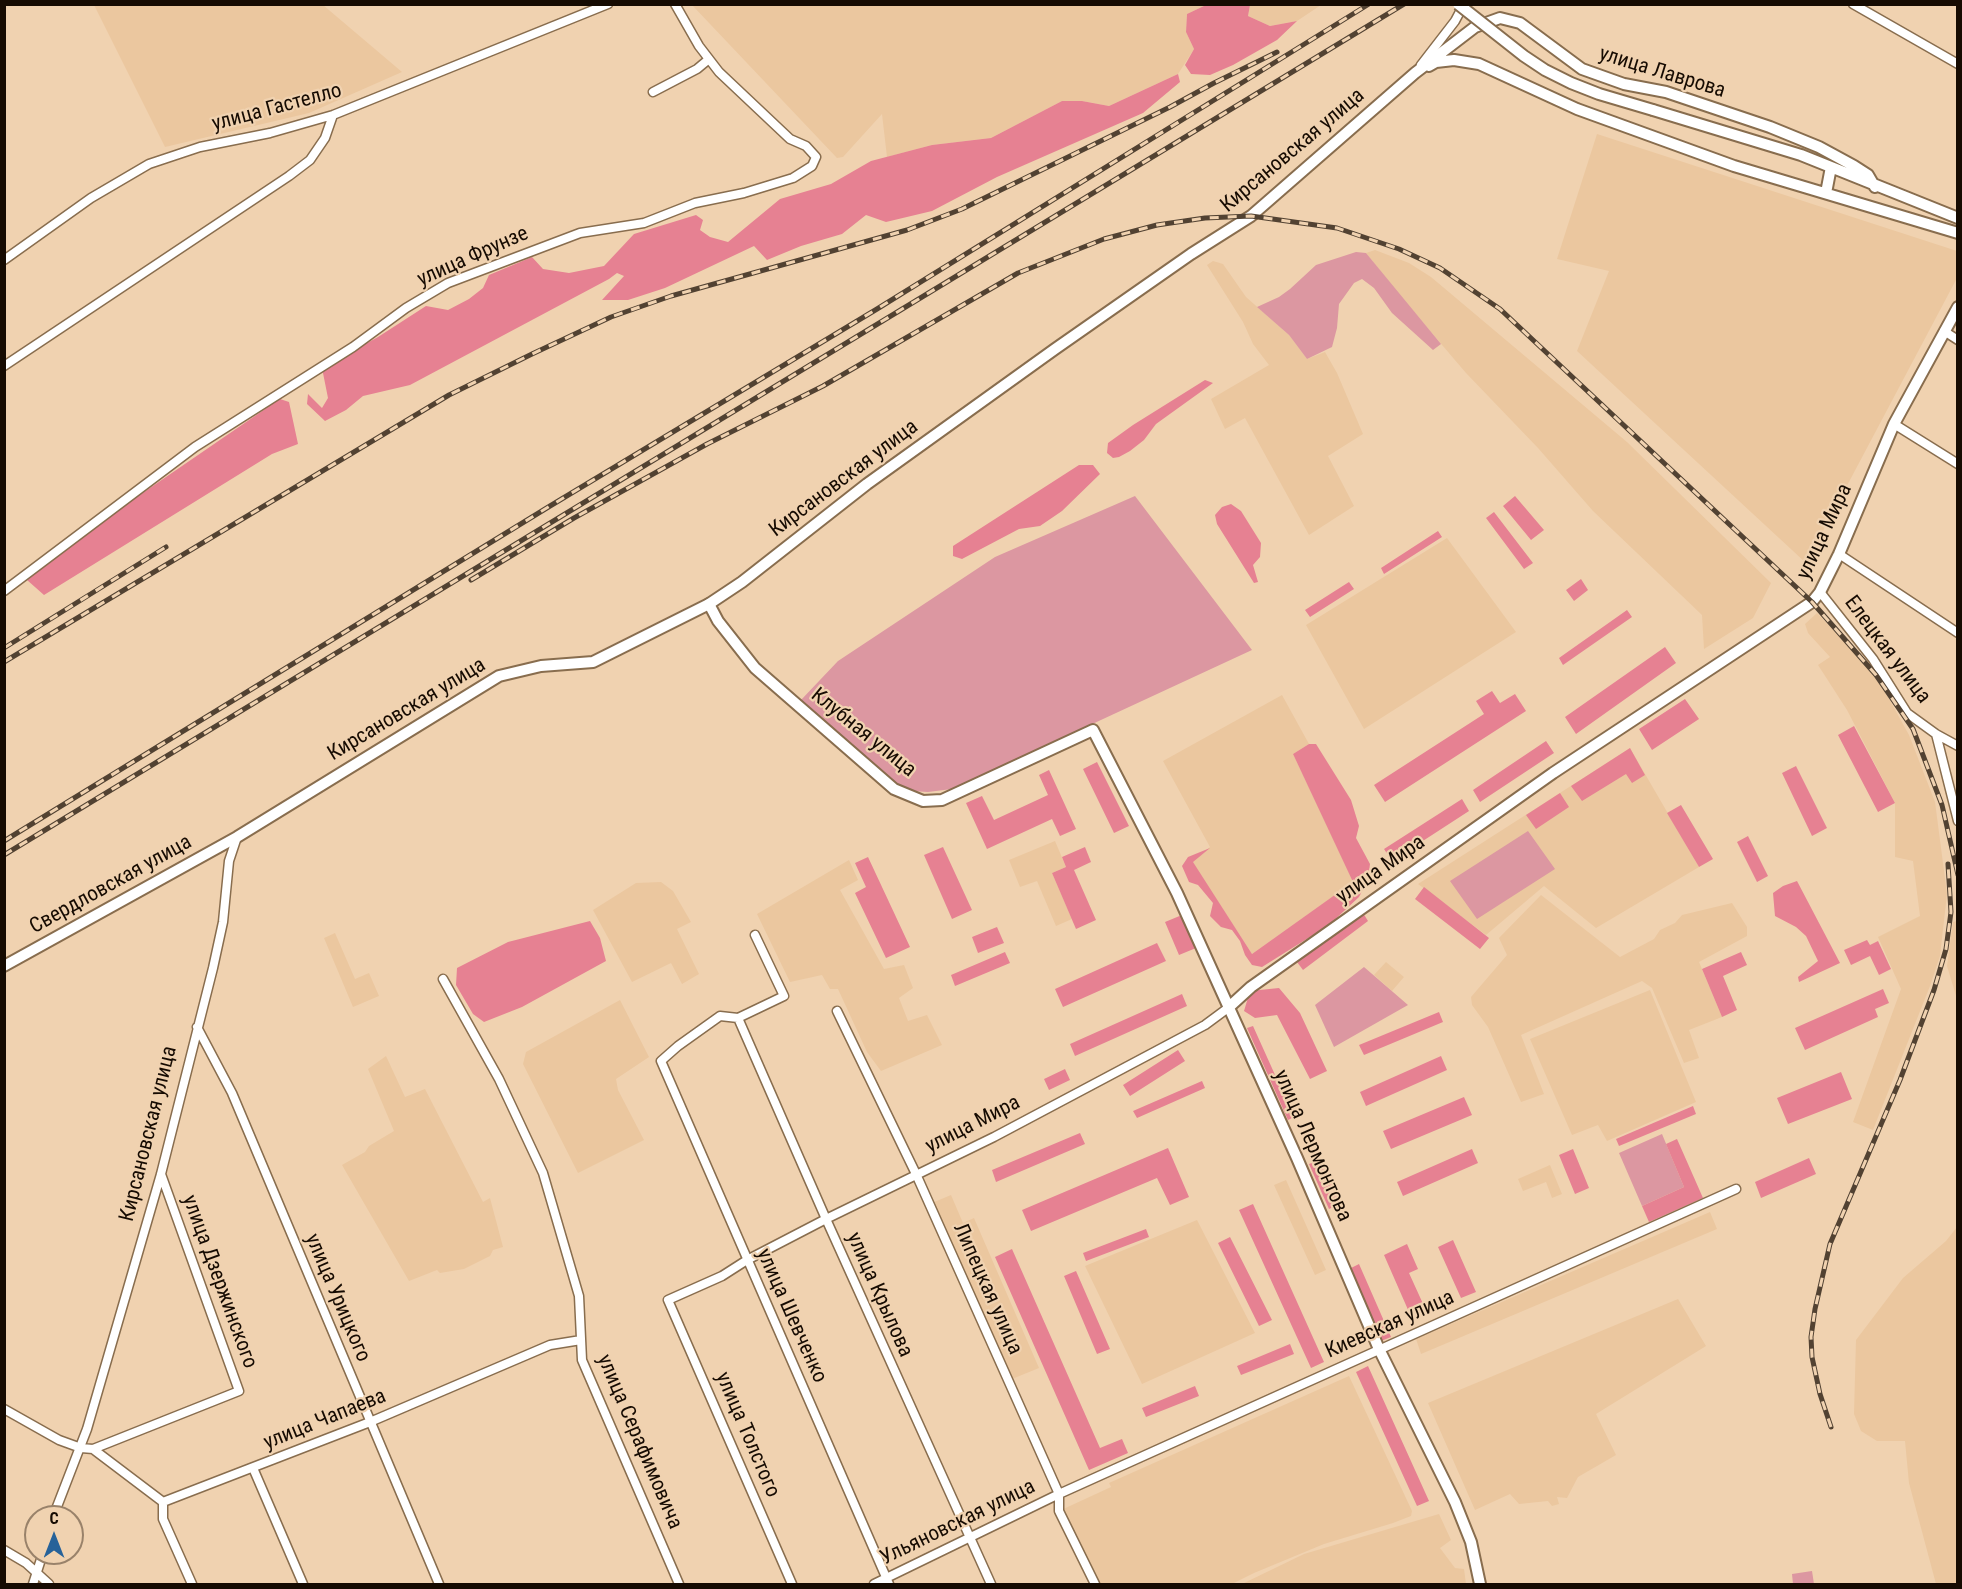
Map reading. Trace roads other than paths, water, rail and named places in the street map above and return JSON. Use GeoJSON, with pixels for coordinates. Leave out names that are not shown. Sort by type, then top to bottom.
{"type":"FeatureCollection","features":[{"type":"Feature","properties":{"kind":"main road","name":"улица Лаврова"},"geometry":{"type":"LineString","coordinates":[[1458,4],[1524,56],[1571,83],[1599,94],[1770,145],[1958,218]]}},
{"type":"Feature","properties":{"kind":"main road","name":"улица Лаврова"},"geometry":{"type":"LineString","coordinates":[[1415,73],[1475,27],[1500,18],[1510,20],[1520,23],[1582,69],[1624,84],[1666,92],[1770,127],[1819,147],[1854,166],[1868,175],[1875,187]]}},
{"type":"Feature","properties":{"kind":"main road"},"geometry":{"type":"LineString","coordinates":[[1415,73],[1436,62],[1454,60],[1479,64],[1577,109],[1734,166],[1958,233]]}},
{"type":"Feature","properties":{"kind":"main road","name":"Кирсановская улица"},"geometry":{"type":"LineString","coordinates":[[237,837],[499,676],[541,666],[593,662],[709,604],[742,582],[867,484],[1191,254],[1251,216],[1415,73]]}},
{"type":"Feature","properties":{"kind":"main road"},"geometry":{"type":"LineString","coordinates":[[1826,193],[1831,167]]}},
{"type":"Feature","properties":{"kind":"main road","name":"улица Мира"},"geometry":{"type":"LineString","coordinates":[[1228,1008],[1251,987],[1500,809],[1645,710],[1812,602],[1820,592],[1839,554],[1894,424],[1958,307]]}},
{"type":"Feature","properties":{"kind":"main road","name":"Клубная улица"},"geometry":{"type":"LineString","coordinates":[[709,604],[718,621],[755,668],[894,789],[923,801],[942,800],[1093,730]]}},
{"type":"Feature","properties":{"kind":"main road","name":"улица Лермонтова"},"geometry":{"type":"LineString","coordinates":[[1093,730],[1178,894],[1297,1158],[1378,1349],[1455,1502],[1471,1542],[1480,1584]]}},
{"type":"Feature","properties":{"kind":"main road","name":"Свердловская улица"},"geometry":{"type":"LineString","coordinates":[[4,966],[237,837]]}},
{"type":"Feature","properties":{"kind":"street","name":"улица Гастелло"},"geometry":{"type":"LineString","coordinates":[[4,260],[91,198],[149,164],[200,147],[270,133],[333,115],[608,4]]}},
{"type":"Feature","properties":{"kind":"street"},"geometry":{"type":"LineString","coordinates":[[653,92],[697,69],[709,59],[675,4]]}},
{"type":"Feature","properties":{"kind":"street"},"geometry":{"type":"LineString","coordinates":[[1415,73],[1455,21],[1464,4]]}},
{"type":"Feature","properties":{"kind":"street"},"geometry":{"type":"LineString","coordinates":[[1853,4],[1958,64]]}},
{"type":"Feature","properties":{"kind":"street","name":"улица Фрунзе"},"geometry":{"type":"LineString","coordinates":[[4,591],[195,447],[353,347],[406,308],[448,283],[580,233],[644,223],[695,203],[744,194],[793,178],[812,166],[816,157],[806,146],[790,139],[719,72],[709,59]]}},
{"type":"Feature","properties":{"kind":"street"},"geometry":{"type":"LineString","coordinates":[[4,366],[310,160],[325,138],[333,115]]}},
{"type":"Feature","properties":{"kind":"street"},"geometry":{"type":"LineString","coordinates":[[1944,331],[1958,340]]}},
{"type":"Feature","properties":{"kind":"street"},"geometry":{"type":"LineString","coordinates":[[1894,424],[1958,464]]}},
{"type":"Feature","properties":{"kind":"street"},"geometry":{"type":"LineString","coordinates":[[1839,554],[1958,633]]}},
{"type":"Feature","properties":{"kind":"street","name":"Елецкая улица"},"geometry":{"type":"LineString","coordinates":[[1820,592],[1873,660],[1907,713],[1936,734],[1958,746]]}},
{"type":"Feature","properties":{"kind":"street"},"geometry":{"type":"LineString","coordinates":[[1936,734],[1958,821]]}},
{"type":"Feature","properties":{"kind":"street","name":"Кирсановская улица"},"geometry":{"type":"LineString","coordinates":[[58,1505],[81,1448],[161,1174],[213,968],[223,922],[229,861],[237,837]]}},
{"type":"Feature","properties":{"kind":"street"},"geometry":{"type":"LineString","coordinates":[[738,1018],[784,996],[755,935]]}},
{"type":"Feature","properties":{"kind":"street","name":"улица Серафимовича"},"geometry":{"type":"LineString","coordinates":[[443,979],[500,1079],[543,1173],[579,1296],[582,1360],[679,1584]]}},
{"type":"Feature","properties":{"kind":"street","name":"улица Мира"},"geometry":{"type":"LineString","coordinates":[[669,1300],[722,1276],[747,1260],[826,1219],[994,1137],[1195,1031],[1228,1008]]}},
{"type":"Feature","properties":{"kind":"street","name":"Липецкая улица"},"geometry":{"type":"LineString","coordinates":[[837,1011],[916,1174],[1059,1494],[1059,1511],[1095,1584]]}},
{"type":"Feature","properties":{"kind":"street","name":"улица Шевченко"},"geometry":{"type":"LineString","coordinates":[[738,1018],[720,1016],[661,1061],[887,1581]]}},
{"type":"Feature","properties":{"kind":"street","name":"улица Крылова"},"geometry":{"type":"LineString","coordinates":[[738,1018],[991,1584]]}},
{"type":"Feature","properties":{"kind":"street","name":"улица Урицкого"},"geometry":{"type":"LineString","coordinates":[[197,1027],[232,1093],[440,1584]]}},
{"type":"Feature","properties":{"kind":"street","name":"улица Дзержинского"},"geometry":{"type":"LineString","coordinates":[[93,1449],[239,1391],[161,1174]]}},
{"type":"Feature","properties":{"kind":"street","name":"Киевская улица"},"geometry":{"type":"LineString","coordinates":[[1059,1494],[1736,1188]]}},
{"type":"Feature","properties":{"kind":"street","name":"улица Толстого"},"geometry":{"type":"LineString","coordinates":[[669,1300],[792,1584]]}},
{"type":"Feature","properties":{"kind":"street","name":"улица Чапаева"},"geometry":{"type":"LineString","coordinates":[[163,1502],[370,1422],[550,1345],[582,1340]]}},
{"type":"Feature","properties":{"kind":"street"},"geometry":{"type":"LineString","coordinates":[[4,1409],[59,1440],[81,1448],[93,1449],[163,1502],[163,1519],[192,1584]]}},
{"type":"Feature","properties":{"kind":"street"},"geometry":{"type":"LineString","coordinates":[[253,1468],[303,1584]]}},
{"type":"Feature","properties":{"kind":"street","name":"Ульяновская улица"},"geometry":{"type":"LineString","coordinates":[[874,1584],[887,1581],[969,1536],[1059,1494]]}},
{"type":"Feature","properties":{"kind":"street"},"geometry":{"type":"LineString","coordinates":[[4,1550],[38,1572],[50,1584]]}},
{"type":"Feature","properties":{"kind":"street"},"geometry":{"type":"LineString","coordinates":[[33,1584],[40,1565]]}},
{"type":"Feature","properties":{"kind":"railway"},"geometry":{"type":"LineString","coordinates":[[4,841],[550,506],[877,309],[1369,4]]}},
{"type":"Feature","properties":{"kind":"railway"},"geometry":{"type":"LineString","coordinates":[[4,855],[1404,4]]}},
{"type":"Feature","properties":{"kind":"railway"},"geometry":{"type":"LineString","coordinates":[[4,662],[449,395],[532,354],[611,317],[671,296],[907,230],[962,209],[1277,52]]}},
{"type":"Feature","properties":{"kind":"railway"},"geometry":{"type":"LineString","coordinates":[[471,580],[574,518],[707,444],[823,386],[1018,273],[1104,239],[1157,225],[1205,218],[1251,216],[1337,228],[1399,249],[1440,268],[1500,309],[1812,602],[1876,675],[1913,729],[1942,805],[1958,875]]}},
{"type":"Feature","properties":{"kind":"railway"},"geometry":{"type":"LineString","coordinates":[[4,648],[166,547]]}},
{"type":"Feature","properties":{"kind":"railway"},"geometry":{"type":"LineString","coordinates":[[1831,1427],[1820,1394],[1812,1357],[1811,1337],[1815,1309],[1830,1244],[1900,1080],[1934,990],[1946,949],[1951,912],[1948,864]]}}]}
